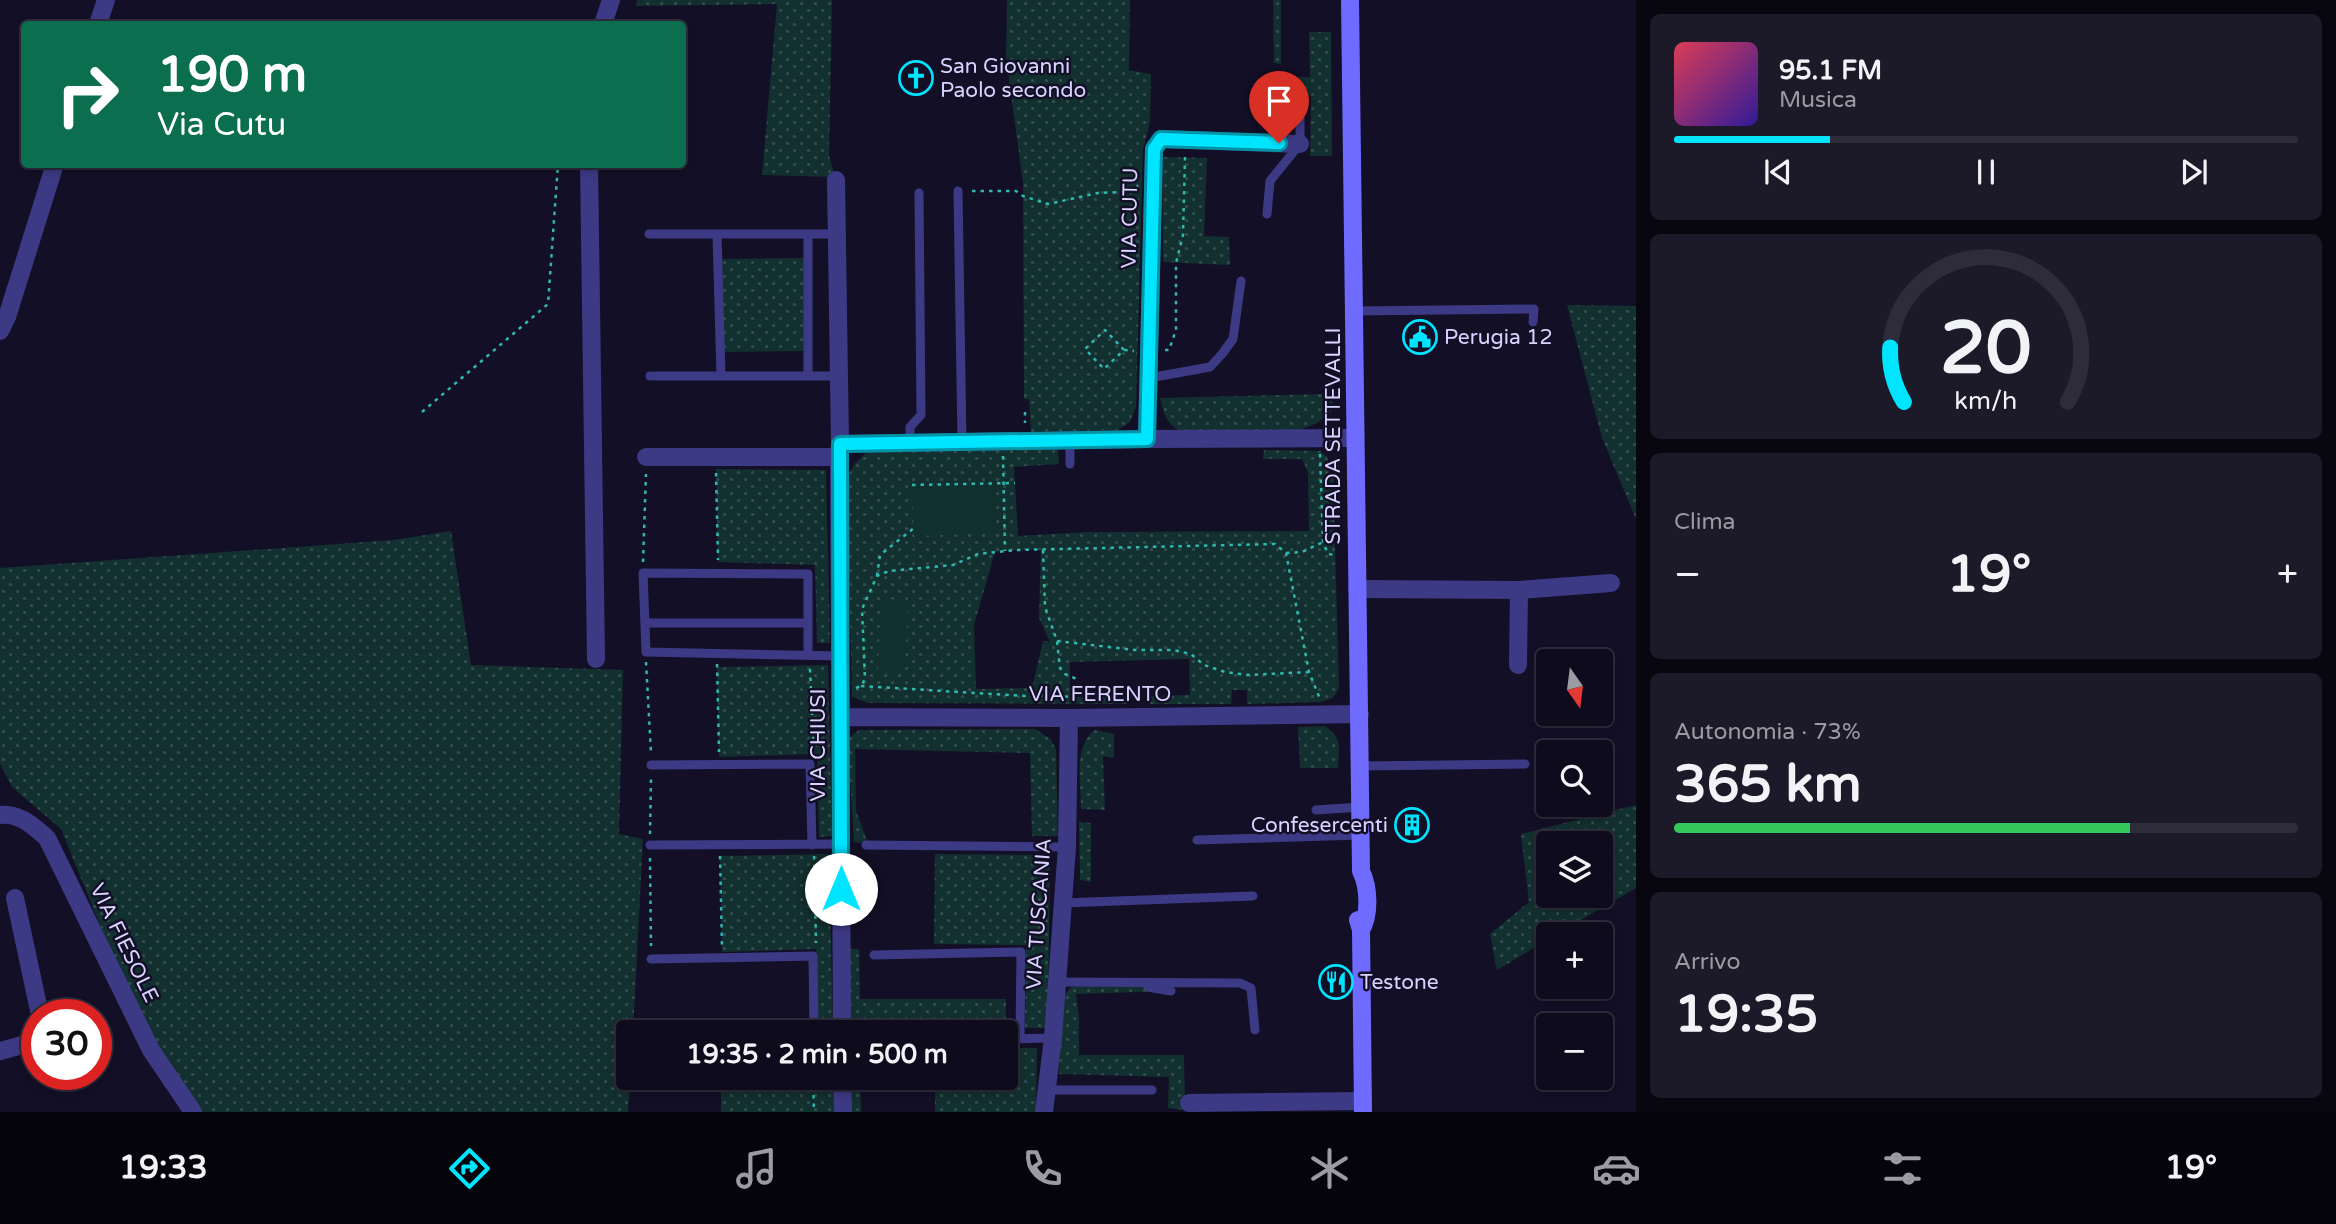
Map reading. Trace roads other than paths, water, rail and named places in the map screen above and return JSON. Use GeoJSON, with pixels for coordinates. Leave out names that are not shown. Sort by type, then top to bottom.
{"type":"FeatureCollection","features":[{"type":"Feature","properties":{"kind":"main road","name":"STRADA SETTEVALLI"},"geometry":{"type":"LineString","coordinates":[[1350,0],[1362,871],[1357,880],[1358,921],[1361,930],[1363,1107]]}},
{"type":"Feature","properties":{"kind":"street"},"geometry":{"type":"LineString","coordinates":[[99,21],[106,0]]}},
{"type":"Feature","properties":{"kind":"street"},"geometry":{"type":"LineString","coordinates":[[604,21],[611,0]]}},
{"type":"Feature","properties":{"kind":"street","name":"VIA CUTU"},"geometry":{"type":"LineString","coordinates":[[1147,439],[1154,149],[1161,139],[1300,144]]}},
{"type":"Feature","properties":{"kind":"street"},"geometry":{"type":"LineString","coordinates":[[0,331],[7,317],[54,168]]}},
{"type":"Feature","properties":{"kind":"street"},"geometry":{"type":"LineString","coordinates":[[589,168],[596,659]]}},
{"type":"Feature","properties":{"kind":"street","name":"VIA CHIUSI"},"geometry":{"type":"LineString","coordinates":[[836,180],[842,1020]]}},
{"type":"Feature","properties":{"kind":"street"},"geometry":{"type":"LineString","coordinates":[[646,457],[840,451],[910,443],[1355,439]]}},
{"type":"Feature","properties":{"kind":"street"},"geometry":{"type":"LineString","coordinates":[[1357,589],[1519,590],[1611,583]]}},
{"type":"Feature","properties":{"kind":"street"},"geometry":{"type":"LineString","coordinates":[[1518,665],[1519,590]]}},
{"type":"Feature","properties":{"kind":"street","name":"VIA FERENTO"},"geometry":{"type":"LineString","coordinates":[[841,717],[1069,718],[1360,714]]}},
{"type":"Feature","properties":{"kind":"street","name":"VIA TUSCANIA"},"geometry":{"type":"LineString","coordinates":[[1044,1112],[1053,1038],[1067,847],[1069,718]]}},
{"type":"Feature","properties":{"kind":"street","name":"VIA FIESOLE"},"geometry":{"type":"LineString","coordinates":[[0,816],[8,814],[27,820],[47,838],[151,1050],[193,1112]]}},
{"type":"Feature","properties":{"kind":"street"},"geometry":{"type":"LineString","coordinates":[[15,898],[37,999]]}},
{"type":"Feature","properties":{"kind":"street"},"geometry":{"type":"LineString","coordinates":[[0,1051],[21,1045]]}},
{"type":"Feature","properties":{"kind":"street"},"geometry":{"type":"LineString","coordinates":[[842,1090],[843,1112]]}},
{"type":"Feature","properties":{"kind":"street"},"geometry":{"type":"LineString","coordinates":[[1189,1103],[1363,1107]]}},
{"type":"Feature","properties":{"kind":"lane"},"geometry":{"type":"LineString","coordinates":[[1267,214],[1270,181],[1300,144],[1300,100]]}},
{"type":"Feature","properties":{"kind":"lane"},"geometry":{"type":"LineString","coordinates":[[958,191],[961,443]]}},
{"type":"Feature","properties":{"kind":"lane"},"geometry":{"type":"LineString","coordinates":[[910,443],[910,427],[920,415],[919,193]]}},
{"type":"Feature","properties":{"kind":"lane"},"geometry":{"type":"LineString","coordinates":[[649,234],[837,234]]}},
{"type":"Feature","properties":{"kind":"lane"},"geometry":{"type":"LineString","coordinates":[[718,234],[721,376]]}},
{"type":"Feature","properties":{"kind":"lane"},"geometry":{"type":"LineString","coordinates":[[808,234],[808,376]]}},
{"type":"Feature","properties":{"kind":"lane"},"geometry":{"type":"LineString","coordinates":[[1149,378],[1210,367],[1233,339],[1241,281]]}},
{"type":"Feature","properties":{"kind":"lane"},"geometry":{"type":"LineString","coordinates":[[1355,311],[1534,309],[1533,322]]}},
{"type":"Feature","properties":{"kind":"lane"},"geometry":{"type":"LineString","coordinates":[[650,376],[839,376]]}},
{"type":"Feature","properties":{"kind":"lane"},"geometry":{"type":"LineString","coordinates":[[1070,441],[1070,464]]}},
{"type":"Feature","properties":{"kind":"lane"},"geometry":{"type":"LineString","coordinates":[[808,655],[808,574],[643,573],[646,652],[841,656]]}},
{"type":"Feature","properties":{"kind":"lane"},"geometry":{"type":"LineString","coordinates":[[645,623],[808,623]]}},
{"type":"Feature","properties":{"kind":"lane"},"geometry":{"type":"LineString","coordinates":[[651,765],[810,764],[812,845]]}},
{"type":"Feature","properties":{"kind":"lane"},"geometry":{"type":"LineString","coordinates":[[1361,766],[1525,764]]}},
{"type":"Feature","properties":{"kind":"lane"},"geometry":{"type":"LineString","coordinates":[[1316,810],[1361,807]]}},
{"type":"Feature","properties":{"kind":"lane"},"geometry":{"type":"LineString","coordinates":[[1197,840],[1361,835]]}},
{"type":"Feature","properties":{"kind":"lane"},"geometry":{"type":"LineString","coordinates":[[650,845],[841,844]]}},
{"type":"Feature","properties":{"kind":"lane"},"geometry":{"type":"LineString","coordinates":[[866,845],[1067,847]]}},
{"type":"Feature","properties":{"kind":"lane"},"geometry":{"type":"LineString","coordinates":[[1062,903],[1253,896]]}},
{"type":"Feature","properties":{"kind":"lane"},"geometry":{"type":"LineString","coordinates":[[874,955],[1021,952],[1020,1038],[1053,1038]]}},
{"type":"Feature","properties":{"kind":"lane"},"geometry":{"type":"LineString","coordinates":[[651,959],[813,956],[814,1020]]}},
{"type":"Feature","properties":{"kind":"lane"},"geometry":{"type":"LineString","coordinates":[[1057,982],[1241,983],[1251,988],[1255,1030]]}},
{"type":"Feature","properties":{"kind":"lane"},"geometry":{"type":"LineString","coordinates":[[1122,983],[1171,991]]}},
{"type":"Feature","properties":{"kind":"lane"},"geometry":{"type":"LineString","coordinates":[[1048,1090],[1152,1090]]}},
{"type":"Feature","properties":{"kind":"place","name":"San Giovanni Paolo secondo"},"geometry":{"type":"Point","coordinates":[916,78]}},
{"type":"Feature","properties":{"kind":"place","name":"Perugia 12"},"geometry":{"type":"Point","coordinates":[1420,337]}},
{"type":"Feature","properties":{"kind":"place","name":"Confesercenti"},"geometry":{"type":"Point","coordinates":[1412,825]}},
{"type":"Feature","properties":{"kind":"place","name":"Testone"},"geometry":{"type":"Point","coordinates":[1336,982]}}]}
